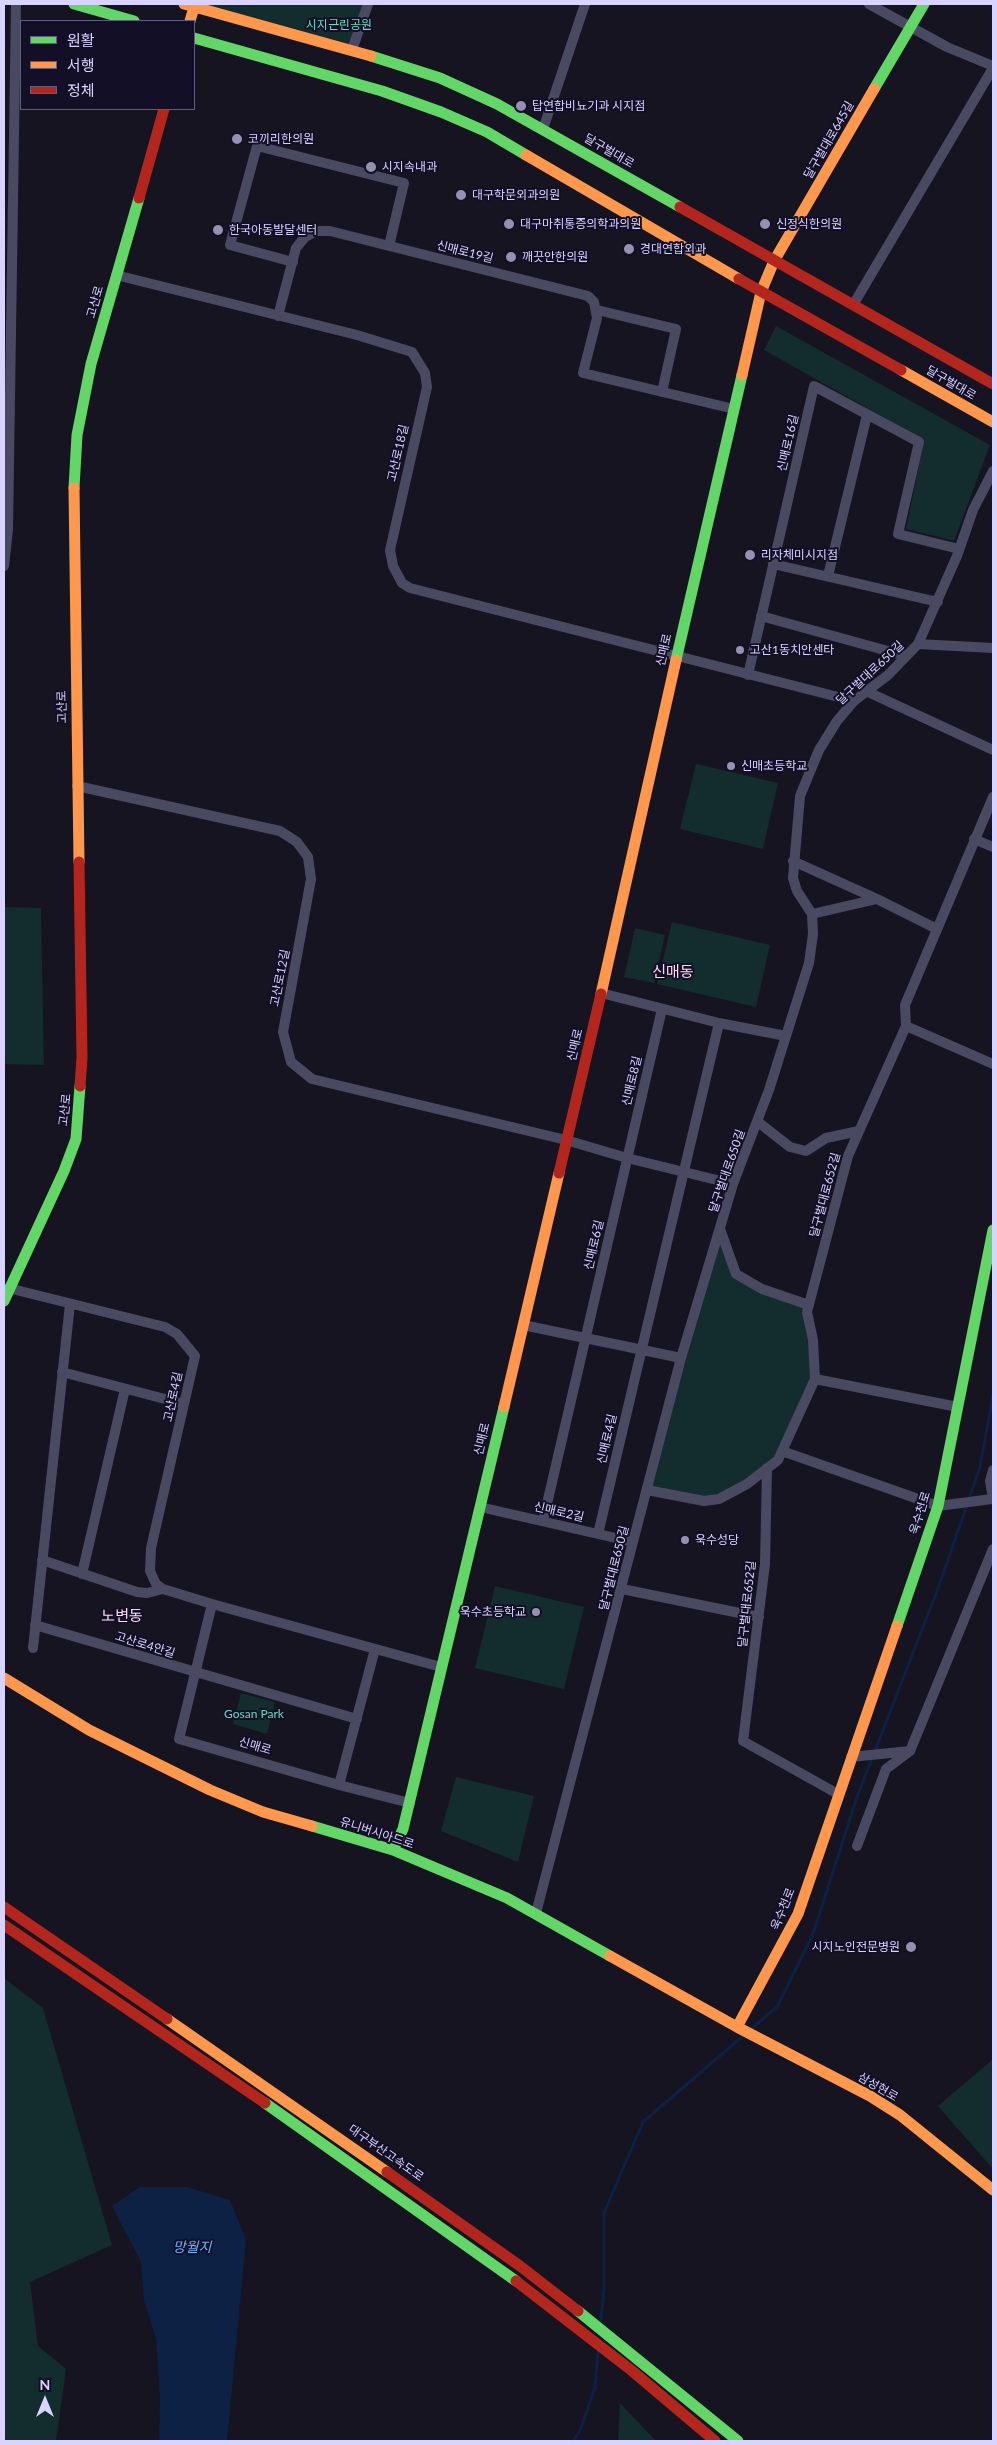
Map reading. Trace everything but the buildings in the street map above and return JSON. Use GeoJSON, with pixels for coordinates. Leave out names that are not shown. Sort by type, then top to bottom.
{"type":"FeatureCollection","features":[{"type":"Feature","properties":{"kind":"main road"},"geometry":{"type":"LineString","coordinates":[[74,4],[130,20]]}},
{"type":"Feature","properties":{"kind":"main road","name":"달구벌대로645길"},"geometry":{"type":"LineString","coordinates":[[761,292],[774,261],[924,4]]}},
{"type":"Feature","properties":{"kind":"main road"},"geometry":{"type":"LineString","coordinates":[[190,20],[191,5]]}},
{"type":"Feature","properties":{"kind":"main road","name":"달구벌대로"},"geometry":{"type":"LineString","coordinates":[[191,5],[352,50],[440,78],[497,104],[993,384]]}},
{"type":"Feature","properties":{"kind":"main road","name":"달구벌대로"},"geometry":{"type":"LineString","coordinates":[[195,38],[382,91],[441,112],[478,128],[535,159],[761,292],[993,422]]}},
{"type":"Feature","properties":{"kind":"main road","name":"고산로"},"geometry":{"type":"LineString","coordinates":[[4,1300],[64,1171],[76,1139],[82,1058],[81,878],[77,786],[73,503],[77,435],[91,364],[164,110]]}},
{"type":"Feature","properties":{"kind":"main road","name":"신매로"},"geometry":{"type":"LineString","coordinates":[[393,1850],[403,1829],[410,1803],[523,1325],[761,292]]}},
{"type":"Feature","properties":{"kind":"main road","name":"욱수천로"},"geometry":{"type":"LineString","coordinates":[[737,2027],[798,1914],[938,1506],[993,1237]]}},
{"type":"Feature","properties":{"kind":"main road","name":"유니버시아드로"},"geometry":{"type":"LineString","coordinates":[[4,1678],[89,1730],[210,1790],[263,1812],[393,1850],[507,1898],[737,2027]]}},
{"type":"Feature","properties":{"kind":"main road","name":"대구부산고속도로"},"geometry":{"type":"LineString","coordinates":[[4,1907],[312,2118],[578,2310],[738,2441]]}},
{"type":"Feature","properties":{"kind":"main road"},"geometry":{"type":"LineString","coordinates":[[4,1925],[310,2134],[493,2263],[630,2370],[715,2441]]}},
{"type":"Feature","properties":{"kind":"main road","name":"삼성현로"},"geometry":{"type":"LineString","coordinates":[[737,2027],[870,2096],[900,2115],[993,2190]]}},
{"type":"Feature","properties":{"kind":"street"},"geometry":{"type":"LineString","coordinates":[[4,566],[8,520],[16,4]]}},
{"type":"Feature","properties":{"kind":"street"},"geometry":{"type":"LineString","coordinates":[[352,50],[368,4]]}},
{"type":"Feature","properties":{"kind":"street"},"geometry":{"type":"LineString","coordinates":[[543,129],[585,4]]}},
{"type":"Feature","properties":{"kind":"street"},"geometry":{"type":"LineString","coordinates":[[853,305],[990,66],[947,47],[869,4]]}},
{"type":"Feature","properties":{"kind":"street"},"geometry":{"type":"LineString","coordinates":[[293,262],[230,245],[257,146],[404,183],[389,246]]}},
{"type":"Feature","properties":{"kind":"street","name":"신매로19길"},"geometry":{"type":"LineString","coordinates":[[278,316],[296,248],[305,237],[316,231],[330,231],[588,296],[597,310]]}},
{"type":"Feature","properties":{"kind":"street","name":"고산로18길"},"geometry":{"type":"LineString","coordinates":[[116,275],[412,352],[419,360],[425,373],[427,387],[390,550],[393,566],[402,584],[410,588],[676,655]]}},
{"type":"Feature","properties":{"kind":"street"},"geometry":{"type":"LineString","coordinates":[[662,392],[676,329],[597,310],[583,373],[662,392],[734,409]]}},
{"type":"Feature","properties":{"kind":"street","name":"신매로16길"},"geometry":{"type":"LineString","coordinates":[[748,675],[814,386],[920,442],[898,534],[959,549]]}},
{"type":"Feature","properties":{"kind":"street"},"geometry":{"type":"LineString","coordinates":[[828,576],[867,415]]}},
{"type":"Feature","properties":{"kind":"street","name":"달구벌대로650길"},"geometry":{"type":"LineString","coordinates":[[536,1913],[622,1590],[681,1358],[733,1184],[758,1122],[809,963],[812,947],[812,914],[796,891],[793,878],[800,796],[804,783],[826,737],[854,701],[868,692],[918,644],[938,602],[973,510],[993,471]]}},
{"type":"Feature","properties":{"kind":"street"},"geometry":{"type":"LineString","coordinates":[[773,564],[938,602]]}},
{"type":"Feature","properties":{"kind":"street"},"geometry":{"type":"LineString","coordinates":[[761,616],[906,656]]}},
{"type":"Feature","properties":{"kind":"street","name":"달구벌대로650길"},"geometry":{"type":"LineString","coordinates":[[918,644],[993,648]]}},
{"type":"Feature","properties":{"kind":"street"},"geometry":{"type":"LineString","coordinates":[[676,655],[854,701]]}},
{"type":"Feature","properties":{"kind":"street"},"geometry":{"type":"LineString","coordinates":[[868,692],[993,750]]}},
{"type":"Feature","properties":{"kind":"street","name":"고산로12길"},"geometry":{"type":"LineString","coordinates":[[77,786],[280,831],[297,842],[308,857],[311,878],[283,1032],[290,1062],[296,1067],[312,1078],[566,1140]]}},
{"type":"Feature","properties":{"kind":"street","name":"달구벌대로652길"},"geometry":{"type":"LineString","coordinates":[[647,1490],[704,1501],[719,1499],[747,1484],[778,1460],[815,1379],[813,1340],[808,1312],[848,1156],[906,1026],[905,1005],[993,797]]}},
{"type":"Feature","properties":{"kind":"street"},"geometry":{"type":"LineString","coordinates":[[974,839],[993,847]]}},
{"type":"Feature","properties":{"kind":"street"},"geometry":{"type":"LineString","coordinates":[[793,861],[877,899],[937,929]]}},
{"type":"Feature","properties":{"kind":"street"},"geometry":{"type":"LineString","coordinates":[[812,914],[877,899]]}},
{"type":"Feature","properties":{"kind":"street"},"geometry":{"type":"LineString","coordinates":[[601,993],[718,1023],[786,1036]]}},
{"type":"Feature","properties":{"kind":"street","name":"신매로8길"},"geometry":{"type":"LineString","coordinates":[[627,1158],[662,1009]]}},
{"type":"Feature","properties":{"kind":"street"},"geometry":{"type":"LineString","coordinates":[[641,1350],[685,1171],[718,1023]]}},
{"type":"Feature","properties":{"kind":"street"},"geometry":{"type":"LineString","coordinates":[[906,1026],[993,1064]]}},
{"type":"Feature","properties":{"kind":"street","name":"달구벌대로650길"},"geometry":{"type":"LineString","coordinates":[[758,1122],[790,1147],[806,1151],[826,1138],[859,1131]]}},
{"type":"Feature","properties":{"kind":"street"},"geometry":{"type":"LineString","coordinates":[[566,1140],[627,1158],[733,1184]]}},
{"type":"Feature","properties":{"kind":"street","name":"신매로6길"},"geometry":{"type":"LineString","coordinates":[[586,1338],[627,1158]]}},
{"type":"Feature","properties":{"kind":"street","name":"달구벌대로650길"},"geometry":{"type":"LineString","coordinates":[[720,1229],[736,1274],[762,1289],[810,1305]]}},
{"type":"Feature","properties":{"kind":"street","name":"고산로4길"},"geometry":{"type":"LineString","coordinates":[[8,1288],[165,1327],[178,1334],[195,1356],[149,1561],[152,1578],[163,1588]]}},
{"type":"Feature","properties":{"kind":"street"},"geometry":{"type":"LineString","coordinates":[[33,1648],[70,1304]]}},
{"type":"Feature","properties":{"kind":"street"},"geometry":{"type":"LineString","coordinates":[[523,1325],[681,1358]]}},
{"type":"Feature","properties":{"kind":"street"},"geometry":{"type":"LineString","coordinates":[[543,1521],[586,1338]]}},
{"type":"Feature","properties":{"kind":"street","name":"신매로4길"},"geometry":{"type":"LineString","coordinates":[[598,1534],[641,1350]]}},
{"type":"Feature","properties":{"kind":"street"},"geometry":{"type":"LineString","coordinates":[[62,1372],[184,1404]]}},
{"type":"Feature","properties":{"kind":"street"},"geometry":{"type":"LineString","coordinates":[[815,1379],[958,1407]]}},
{"type":"Feature","properties":{"kind":"street"},"geometry":{"type":"LineString","coordinates":[[82,1574],[125,1389]]}},
{"type":"Feature","properties":{"kind":"street"},"geometry":{"type":"LineString","coordinates":[[782,1450],[938,1506],[993,1499],[990,1481],[993,1470]]}},
{"type":"Feature","properties":{"kind":"street","name":"달구벌대로652길"},"geometry":{"type":"LineString","coordinates":[[767,1468],[765,1564],[743,1741],[838,1794]]}},
{"type":"Feature","properties":{"kind":"street","name":"신매로2길"},"geometry":{"type":"LineString","coordinates":[[480,1507],[634,1542]]}},
{"type":"Feature","properties":{"kind":"street"},"geometry":{"type":"LineString","coordinates":[[857,1846],[886,1769],[910,1751],[993,1549]]}},
{"type":"Feature","properties":{"kind":"street"},"geometry":{"type":"LineString","coordinates":[[42,1560],[137,1592],[147,1593],[163,1588],[212,1604],[441,1668]]}},
{"type":"Feature","properties":{"kind":"street"},"geometry":{"type":"LineString","coordinates":[[622,1590],[759,1618]]}},
{"type":"Feature","properties":{"kind":"street"},"geometry":{"type":"LineString","coordinates":[[195,1673],[212,1604]]}},
{"type":"Feature","properties":{"kind":"street","name":"고산로4안길"},"geometry":{"type":"LineString","coordinates":[[35,1625],[356,1719]]}},
{"type":"Feature","properties":{"kind":"street"},"geometry":{"type":"LineString","coordinates":[[339,1785],[375,1649]]}},
{"type":"Feature","properties":{"kind":"street","name":"신매로"},"geometry":{"type":"LineString","coordinates":[[195,1673],[179,1739],[339,1785],[410,1803]]}},
{"type":"Feature","properties":{"kind":"street"},"geometry":{"type":"LineString","coordinates":[[851,1757],[910,1751]]}},
{"type":"Feature","properties":{"kind":"green space","name":"시지근린공원"},"geometry":{"type":"Polygon","coordinates":[[[195,4],[368,4],[352,50],[195,4]]]}},
{"type":"Feature","properties":{"kind":"green space"},"geometry":{"type":"Polygon","coordinates":[[[776,326],[990,445],[954,541],[906,529],[924,440],[764,350],[776,326]]]}},
{"type":"Feature","properties":{"kind":"green space"},"geometry":{"type":"Polygon","coordinates":[[[696,764],[778,783],[763,849],[680,829],[696,764]]]}},
{"type":"Feature","properties":{"kind":"green space"},"geometry":{"type":"Polygon","coordinates":[[[4,907],[41,908],[44,1065],[4,1064],[4,907]]]}},
{"type":"Feature","properties":{"kind":"green space"},"geometry":{"type":"Polygon","coordinates":[[[672,922],[770,945],[756,1007],[657,984],[672,922]]]}},
{"type":"Feature","properties":{"kind":"green space"},"geometry":{"type":"Polygon","coordinates":[[[635,928],[665,935],[654,983],[624,977],[635,928]]]}},
{"type":"Feature","properties":{"kind":"green space"},"geometry":{"type":"Polygon","coordinates":[[[718,1237],[736,1274],[805,1303],[815,1379],[778,1460],[719,1499],[647,1490],[718,1237]]]}},
{"type":"Feature","properties":{"kind":"green space"},"geometry":{"type":"Polygon","coordinates":[[[495,1586],[584,1607],[564,1689],[475,1668],[495,1586]]]}},
{"type":"Feature","properties":{"kind":"green space","name":"Gosan Park"},"geometry":{"type":"Polygon","coordinates":[[[241,1693],[275,1702],[267,1734],[233,1724],[241,1693]]]}},
{"type":"Feature","properties":{"kind":"green space"},"geometry":{"type":"Polygon","coordinates":[[[456,1777],[534,1796],[518,1862],[441,1831],[456,1777]]]}},
{"type":"Feature","properties":{"kind":"green space"},"geometry":{"type":"Polygon","coordinates":[[[4,1978],[43,2008],[112,2245],[30,2282],[38,2346],[66,2369],[56,2441],[4,2441],[4,1978]]]}},
{"type":"Feature","properties":{"kind":"green space"},"geometry":{"type":"Polygon","coordinates":[[[993,2059],[993,2169],[938,2106],[993,2059]]]}},
{"type":"Feature","properties":{"kind":"green space"},"geometry":{"type":"Polygon","coordinates":[[[620,2403],[656,2441],[618,2441],[620,2403]]]}},
{"type":"Feature","properties":{"kind":"water","name":"망월지"},"geometry":{"type":"Polygon","coordinates":[[[140,2187],[187,2187],[230,2200],[246,2240],[227,2441],[159,2441],[160,2398],[156,2338],[144,2301],[141,2262],[112,2206],[140,2187]]]}},
{"type":"Feature","properties":{"kind":"waterway"},"geometry":{"type":"LineString","coordinates":[[750,2030],[777,2007],[813,1934],[856,1800],[940,1583],[980,1467],[993,1395]]}},
{"type":"Feature","properties":{"kind":"waterway"},"geometry":{"type":"LineString","coordinates":[[601,2320],[604,2287],[604,2213],[643,2122],[743,2036]]}},
{"type":"Feature","properties":{"kind":"waterway"},"geometry":{"type":"LineString","coordinates":[[573,2441],[580,2431],[595,2387],[598,2352]]}},
{"type":"Feature","properties":{"kind":"traffic: fast"},"geometry":{"type":"LineString","coordinates":[[74,4],[130,20]]}},
{"type":"Feature","properties":{"kind":"traffic: fast"},"geometry":{"type":"LineString","coordinates":[[874,89],[924,4]]}},
{"type":"Feature","properties":{"kind":"traffic: fast"},"geometry":{"type":"LineString","coordinates":[[195,38],[382,91],[441,112],[487,132],[526,155]]}},
{"type":"Feature","properties":{"kind":"traffic: fast"},"geometry":{"type":"LineString","coordinates":[[371,56],[440,78],[497,104],[680,207]]}},
{"type":"Feature","properties":{"kind":"traffic: fast"},"geometry":{"type":"LineString","coordinates":[[74,488],[77,435],[91,364],[139,198]]}},
{"type":"Feature","properties":{"kind":"traffic: fast"},"geometry":{"type":"LineString","coordinates":[[676,660],[742,375]]}},
{"type":"Feature","properties":{"kind":"traffic: fast"},"geometry":{"type":"LineString","coordinates":[[4,1301],[64,1171],[76,1139],[80,1086]]}},
{"type":"Feature","properties":{"kind":"traffic: fast"},"geometry":{"type":"LineString","coordinates":[[897,1626],[938,1506],[993,1230]]}},
{"type":"Feature","properties":{"kind":"traffic: fast"},"geometry":{"type":"LineString","coordinates":[[393,1850],[403,1829],[504,1407]]}},
{"type":"Feature","properties":{"kind":"traffic: fast"},"geometry":{"type":"LineString","coordinates":[[312,1826],[393,1850],[507,1898],[610,1956]]}},
{"type":"Feature","properties":{"kind":"traffic: fast"},"geometry":{"type":"LineString","coordinates":[[265,2103],[516,2281]]}},
{"type":"Feature","properties":{"kind":"traffic: fast"},"geometry":{"type":"LineString","coordinates":[[578,2311],[738,2441]]}},
{"type":"Feature","properties":{"kind":"traffic: slow"},"geometry":{"type":"LineString","coordinates":[[184,4],[371,56]]}},
{"type":"Feature","properties":{"kind":"traffic: slow"},"geometry":{"type":"LineString","coordinates":[[190,20],[195,4]]}},
{"type":"Feature","properties":{"kind":"traffic: slow"},"geometry":{"type":"LineString","coordinates":[[742,375],[761,292],[774,261],[874,89]]}},
{"type":"Feature","properties":{"kind":"traffic: slow"},"geometry":{"type":"LineString","coordinates":[[526,155],[739,279]]}},
{"type":"Feature","properties":{"kind":"traffic: slow"},"geometry":{"type":"LineString","coordinates":[[901,370],[993,422]]}},
{"type":"Feature","properties":{"kind":"traffic: slow"},"geometry":{"type":"LineString","coordinates":[[74,488],[79,862]]}},
{"type":"Feature","properties":{"kind":"traffic: slow"},"geometry":{"type":"LineString","coordinates":[[601,994],[676,660]]}},
{"type":"Feature","properties":{"kind":"traffic: slow"},"geometry":{"type":"LineString","coordinates":[[504,1407],[559,1173]]}},
{"type":"Feature","properties":{"kind":"traffic: slow"},"geometry":{"type":"LineString","coordinates":[[737,2027],[798,1914],[897,1626]]}},
{"type":"Feature","properties":{"kind":"traffic: slow"},"geometry":{"type":"LineString","coordinates":[[4,1678],[89,1730],[210,1790],[263,1812],[312,1826]]}},
{"type":"Feature","properties":{"kind":"traffic: slow"},"geometry":{"type":"LineString","coordinates":[[610,1956],[737,2027],[870,2096],[900,2115],[993,2190]]}},
{"type":"Feature","properties":{"kind":"traffic: slow"},"geometry":{"type":"LineString","coordinates":[[167,2019],[387,2172]]}},
{"type":"Feature","properties":{"kind":"traffic: jam"},"geometry":{"type":"LineString","coordinates":[[139,198],[164,110]]}},
{"type":"Feature","properties":{"kind":"traffic: jam"},"geometry":{"type":"LineString","coordinates":[[680,207],[993,384]]}},
{"type":"Feature","properties":{"kind":"traffic: jam"},"geometry":{"type":"LineString","coordinates":[[739,279],[901,370]]}},
{"type":"Feature","properties":{"kind":"traffic: jam"},"geometry":{"type":"LineString","coordinates":[[79,862],[82,1058],[80,1086]]}},
{"type":"Feature","properties":{"kind":"traffic: jam"},"geometry":{"type":"LineString","coordinates":[[559,1173],[601,994]]}},
{"type":"Feature","properties":{"kind":"traffic: jam"},"geometry":{"type":"LineString","coordinates":[[4,1907],[167,2019]]}},
{"type":"Feature","properties":{"kind":"traffic: jam"},"geometry":{"type":"LineString","coordinates":[[4,1925],[265,2103]]}},
{"type":"Feature","properties":{"kind":"traffic: jam"},"geometry":{"type":"LineString","coordinates":[[387,2172],[520,2266],[578,2311]]}},
{"type":"Feature","properties":{"kind":"traffic: jam"},"geometry":{"type":"LineString","coordinates":[[516,2281],[631,2370],[715,2441]]}},
{"type":"Feature","properties":{"kind":"place","name":"탑연합비뇨기과 시지점"},"geometry":{"type":"Point","coordinates":[521,106]}},
{"type":"Feature","properties":{"kind":"place","name":"코끼리한의원"},"geometry":{"type":"Point","coordinates":[237,139]}},
{"type":"Feature","properties":{"kind":"place","name":"시지속내과"},"geometry":{"type":"Point","coordinates":[371,167]}},
{"type":"Feature","properties":{"kind":"place","name":"대구학문외과의원"},"geometry":{"type":"Point","coordinates":[461,195]}},
{"type":"Feature","properties":{"kind":"place","name":"대구마취통증의학과의원"},"geometry":{"type":"Point","coordinates":[509,224]}},
{"type":"Feature","properties":{"kind":"place","name":"신정식한의원"},"geometry":{"type":"Point","coordinates":[765,224]}},
{"type":"Feature","properties":{"kind":"place","name":"한국아동발달센터"},"geometry":{"type":"Point","coordinates":[218,230]}},
{"type":"Feature","properties":{"kind":"place","name":"경대연합외과"},"geometry":{"type":"Point","coordinates":[629,249]}},
{"type":"Feature","properties":{"kind":"place","name":"깨끗안한의원"},"geometry":{"type":"Point","coordinates":[511,257]}},
{"type":"Feature","properties":{"kind":"place","name":"리자체미시지점"},"geometry":{"type":"Point","coordinates":[750,555]}},
{"type":"Feature","properties":{"kind":"place","name":"고산1동치안센타"},"geometry":{"type":"Point","coordinates":[740,650]}},
{"type":"Feature","properties":{"kind":"place","name":"신매초등학교"},"geometry":{"type":"Point","coordinates":[731,766]}},
{"type":"Feature","properties":{"kind":"place","name":"욱수성당"},"geometry":{"type":"Point","coordinates":[685,1540]}},
{"type":"Feature","properties":{"kind":"place","name":"욱수초등학교"},"geometry":{"type":"Point","coordinates":[536,1612]}},
{"type":"Feature","properties":{"kind":"place","name":"시지노인전문병원"},"geometry":{"type":"Point","coordinates":[911,1947]}},
{"type":"Feature","properties":{"kind":"district","name":"신매동"},"geometry":{"type":"Point","coordinates":[673,972]}},
{"type":"Feature","properties":{"kind":"district","name":"노변동"},"geometry":{"type":"Point","coordinates":[122,1616]}}]}
